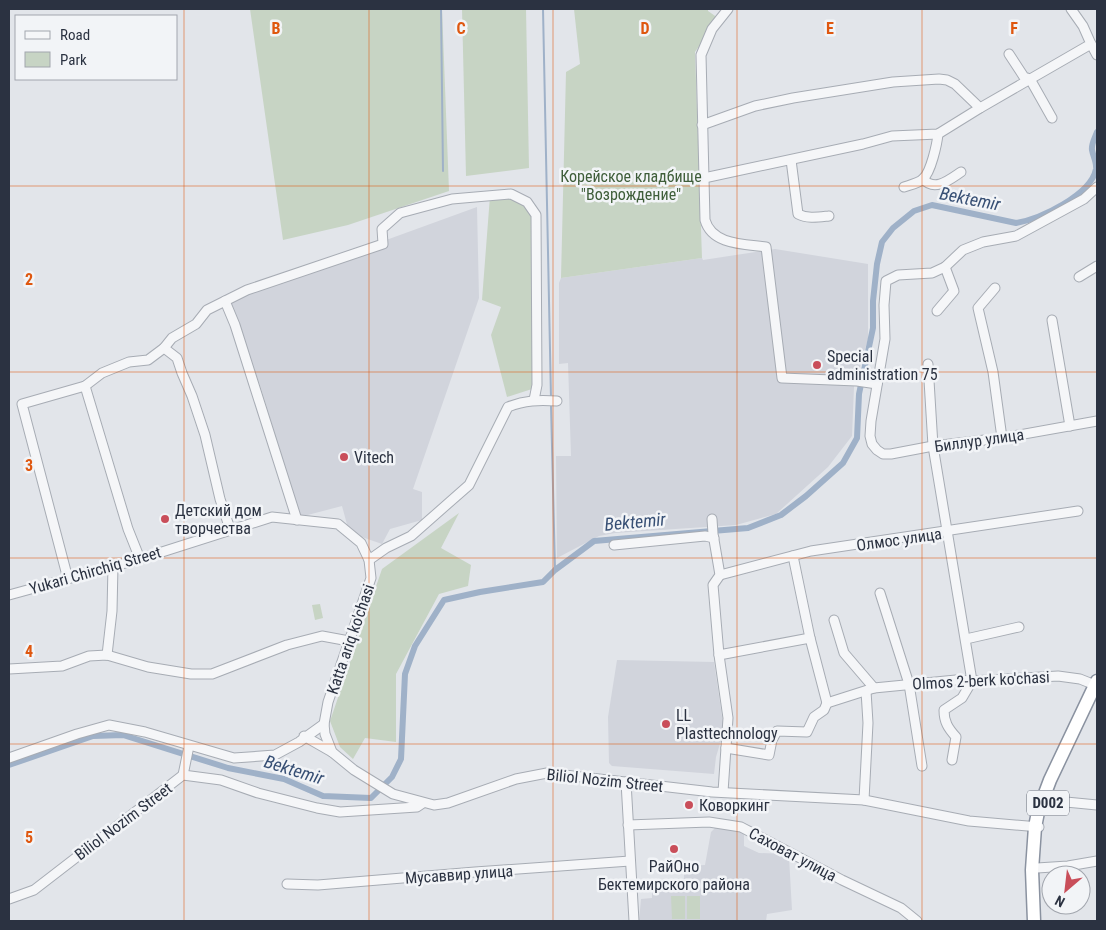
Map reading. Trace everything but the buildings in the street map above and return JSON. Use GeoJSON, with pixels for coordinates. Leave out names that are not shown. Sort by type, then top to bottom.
{"type":"FeatureCollection","features":[{"type":"Feature","properties":{"kind":"highway","name":"D002"},"geometry":{"type":"LineString","coordinates":[[1040,921],[1037,868],[1038,827],[1056,780],[1097,686]]}},
{"type":"Feature","properties":{"kind":"highway","name":"D002"},"geometry":{"type":"LineString","coordinates":[[1034,921],[1032,870],[1042,799],[1097,686]]}},
{"type":"Feature","properties":{"kind":"street"},"geometry":{"type":"LineString","coordinates":[[728,9],[712,29],[700,55],[705,220],[707,228],[713,235],[721,239],[766,247],[782,378],[873,383],[885,340],[884,305],[886,281],[898,275],[932,273],[945,267],[963,250],[983,242],[1016,236],[1084,199],[1097,187]]}},
{"type":"Feature","properties":{"kind":"street"},"geometry":{"type":"LineString","coordinates":[[1071,9],[1083,26],[1097,55]]}},
{"type":"Feature","properties":{"kind":"street"},"geometry":{"type":"LineString","coordinates":[[704,178],[892,136],[938,134],[1091,44]]}},
{"type":"Feature","properties":{"kind":"street"},"geometry":{"type":"LineString","coordinates":[[1009,54],[1024,77],[1030,79],[1052,118]]}},
{"type":"Feature","properties":{"kind":"street"},"geometry":{"type":"LineString","coordinates":[[702,125],[755,106],[793,98],[893,82],[939,78],[955,84],[980,108]]}},
{"type":"Feature","properties":{"kind":"street"},"geometry":{"type":"LineString","coordinates":[[904,187],[923,179],[929,168],[938,134]]}},
{"type":"Feature","properties":{"kind":"street"},"geometry":{"type":"LineString","coordinates":[[791,160],[798,214],[814,217],[829,216]]}},
{"type":"Feature","properties":{"kind":"street"},"geometry":{"type":"LineString","coordinates":[[923,179],[928,185],[935,186],[950,180],[961,172]]}},
{"type":"Feature","properties":{"kind":"street"},"geometry":{"type":"LineString","coordinates":[[68,579],[22,404],[85,386],[102,373],[129,362],[148,360],[164,348],[172,338],[196,324],[207,310],[247,290],[383,244],[382,229],[400,214],[452,199],[511,194],[527,202],[536,215],[538,400]]}},
{"type":"Feature","properties":{"kind":"street"},"geometry":{"type":"LineString","coordinates":[[1079,277],[1097,266]]}},
{"type":"Feature","properties":{"kind":"street"},"geometry":{"type":"LineString","coordinates":[[937,311],[954,291],[945,267]]}},
{"type":"Feature","properties":{"kind":"street"},"geometry":{"type":"LineString","coordinates":[[995,288],[978,308],[993,372],[1002,438]]}},
{"type":"Feature","properties":{"kind":"street"},"geometry":{"type":"LineString","coordinates":[[225,301],[236,325],[297,520]]}},
{"type":"Feature","properties":{"kind":"street"},"geometry":{"type":"LineString","coordinates":[[1052,320],[1070,426]]}},
{"type":"Feature","properties":{"kind":"street"},"geometry":{"type":"LineString","coordinates":[[164,348],[177,358],[192,396],[205,435],[220,499],[230,529]]}},
{"type":"Feature","properties":{"kind":"street"},"geometry":{"type":"LineString","coordinates":[[928,364],[933,446],[972,681],[962,698],[944,710],[947,727],[956,737],[952,760]]}},
{"type":"Feature","properties":{"kind":"street","name":"Биллур улица"},"geometry":{"type":"LineString","coordinates":[[873,383],[870,436],[872,444],[883,454],[1002,438],[1097,421]]}},
{"type":"Feature","properties":{"kind":"street"},"geometry":{"type":"LineString","coordinates":[[85,386],[128,529],[140,559]]}},
{"type":"Feature","properties":{"kind":"street","name":"Katta ariq ko'chasi"},"geometry":{"type":"LineString","coordinates":[[332,752],[325,734],[324,724],[328,702],[371,578],[369,560],[386,548],[411,536],[469,485],[508,407],[519,402],[557,401]]}},
{"type":"Feature","properties":{"kind":"street","name":"Олмос улица"},"geometry":{"type":"LineString","coordinates":[[720,575],[811,551],[947,532],[1078,510]]}},
{"type":"Feature","properties":{"kind":"street","name":"Yukari Chirchiq Street"},"geometry":{"type":"LineString","coordinates":[[9,595],[140,559],[272,517],[338,524],[362,543],[369,560]]}},
{"type":"Feature","properties":{"kind":"street"},"geometry":{"type":"LineString","coordinates":[[712,519],[720,575],[713,585],[719,655],[728,718],[723,792]]}},
{"type":"Feature","properties":{"kind":"street"},"geometry":{"type":"LineString","coordinates":[[614,546],[713,536]]}},
{"type":"Feature","properties":{"kind":"street"},"geometry":{"type":"LineString","coordinates":[[726,748],[769,756],[772,740],[778,731],[807,732],[814,717],[824,710],[827,703],[810,638],[793,556]]}},
{"type":"Feature","properties":{"kind":"street"},"geometry":{"type":"LineString","coordinates":[[107,655],[112,611],[113,566]]}},
{"type":"Feature","properties":{"kind":"street"},"geometry":{"type":"LineString","coordinates":[[880,594],[909,684],[922,766]]}},
{"type":"Feature","properties":{"kind":"street"},"geometry":{"type":"LineString","coordinates":[[834,620],[844,653],[870,690],[864,800]]}},
{"type":"Feature","properties":{"kind":"street"},"geometry":{"type":"LineString","coordinates":[[966,639],[1019,627]]}},
{"type":"Feature","properties":{"kind":"street"},"geometry":{"type":"LineString","coordinates":[[9,669],[62,666],[89,656],[107,655],[148,667],[186,673],[212,674],[287,645],[322,636],[349,640]]}},
{"type":"Feature","properties":{"kind":"street"},"geometry":{"type":"LineString","coordinates":[[719,655],[810,638]]}},
{"type":"Feature","properties":{"kind":"street","name":"Olmos 2-berk ko'chasi"},"geometry":{"type":"LineString","coordinates":[[827,703],[870,690],[956,680],[972,681],[1058,676],[1071,677],[1097,686]]}},
{"type":"Feature","properties":{"kind":"street"},"geometry":{"type":"LineString","coordinates":[[9,758],[109,725],[145,732],[234,758],[275,755],[299,742],[304,736],[324,724]]}},
{"type":"Feature","properties":{"kind":"street"},"geometry":{"type":"LineString","coordinates":[[304,736],[332,752],[354,770],[393,794],[422,803]]}},
{"type":"Feature","properties":{"kind":"street"},"geometry":{"type":"LineString","coordinates":[[183,775],[189,746]]}},
{"type":"Feature","properties":{"kind":"street","name":"Biliol Nozim Street"},"geometry":{"type":"LineString","coordinates":[[9,899],[34,890],[183,775],[221,780],[258,793],[340,812],[417,807],[422,803],[434,805],[448,803],[498,784],[547,773],[723,792],[864,800],[968,821],[1038,827]]}},
{"type":"Feature","properties":{"kind":"street"},"geometry":{"type":"LineString","coordinates":[[626,782],[634,921]]}},
{"type":"Feature","properties":{"kind":"street"},"geometry":{"type":"LineString","coordinates":[[1050,796],[1066,802],[1097,805]]}},
{"type":"Feature","properties":{"kind":"street","name":"Саховат улица"},"geometry":{"type":"LineString","coordinates":[[628,825],[709,822],[741,827],[842,880],[901,908],[917,921]]}},
{"type":"Feature","properties":{"kind":"street"},"geometry":{"type":"LineString","coordinates":[[1037,868],[1068,866],[1097,860]]}},
{"type":"Feature","properties":{"kind":"street","name":"Мусаввир улица"},"geometry":{"type":"LineString","coordinates":[[287,884],[318,885],[630,861]]}},
{"type":"Feature","properties":{"kind":"shaded area"},"geometry":{"type":"Polygon","coordinates":[[[477,207],[479,298],[413,489],[422,492],[422,520],[390,529],[382,544],[359,536],[348,528],[342,506],[300,517],[261,388],[229,298],[258,282],[376,241],[389,239],[477,207]]]}},
{"type":"Feature","properties":{"kind":"shaded area"},"geometry":{"type":"Polygon","coordinates":[[[775,249],[868,264],[868,339],[854,387],[852,436],[828,467],[776,514],[736,525],[615,533],[599,536],[557,558],[556,456],[571,456],[568,363],[559,364],[559,283],[561,278],[775,249]]]}},
{"type":"Feature","properties":{"kind":"shaded area","name":"LL Plasttechnology"},"geometry":{"type":"Polygon","coordinates":[[[617,660],[714,662],[724,730],[716,757],[714,774],[612,766],[609,763],[608,717],[617,660]]]}},
{"type":"Feature","properties":{"kind":"shaded area"},"geometry":{"type":"Polygon","coordinates":[[[716,827],[744,831],[744,846],[759,853],[784,854],[789,857],[792,910],[767,914],[766,921],[639,921],[641,899],[652,898],[652,885],[684,885],[684,866],[705,865],[711,832],[716,827]]]}},
{"type":"Feature","properties":{"kind":"green space"},"geometry":{"type":"Polygon","coordinates":[[[250,9],[442,9],[449,191],[348,225],[283,240],[250,9]]]}},
{"type":"Feature","properties":{"kind":"green space"},"geometry":{"type":"Polygon","coordinates":[[[462,9],[526,9],[529,168],[466,176],[462,9]]]}},
{"type":"Feature","properties":{"kind":"green space","name":"Корейское кладбище \"Возрождение\""},"geometry":{"type":"Polygon","coordinates":[[[574,9],[708,9],[718,18],[695,52],[702,258],[561,278],[566,72],[580,64],[574,9]]]}},
{"type":"Feature","properties":{"kind":"green space"},"geometry":{"type":"Polygon","coordinates":[[[490,196],[514,198],[533,214],[532,389],[507,397],[491,335],[501,307],[482,300],[490,196]]]}},
{"type":"Feature","properties":{"kind":"green space"},"geometry":{"type":"Polygon","coordinates":[[[459,513],[441,548],[471,565],[468,586],[439,594],[396,674],[396,742],[365,738],[353,759],[340,747],[330,721],[382,569],[459,513]]]}},
{"type":"Feature","properties":{"kind":"green space"},"geometry":{"type":"Polygon","coordinates":[[[320,604],[323,618],[315,620],[312,605],[320,604]]]}},
{"type":"Feature","properties":{"kind":"green space"},"geometry":{"type":"Polygon","coordinates":[[[671,896],[685,896],[685,919],[672,919],[671,896]]]}},
{"type":"Feature","properties":{"kind":"green space"},"geometry":{"type":"Polygon","coordinates":[[[687,896],[700,896],[700,919],[687,919],[687,896]]]}},
{"type":"Feature","properties":{"kind":"waterway"},"geometry":{"type":"LineString","coordinates":[[441,9],[443,171]]}},
{"type":"Feature","properties":{"kind":"waterway"},"geometry":{"type":"LineString","coordinates":[[543,9],[551,398]]}},
{"type":"Feature","properties":{"kind":"waterway","name":"Bektemir"},"geometry":{"type":"LineString","coordinates":[[9,765],[93,736],[123,735],[228,768],[284,779],[323,796],[371,798],[392,777],[401,759],[405,674],[415,646],[444,600],[543,582],[555,570],[594,541],[748,528],[781,515],[806,496],[843,463],[857,438],[859,394],[873,328],[873,301],[877,264],[882,242],[893,228],[914,211],[932,205],[1016,223],[1051,211],[1075,196],[1092,179],[1096,169],[1092,146],[1097,132]]}},
{"type":"Feature","properties":{"kind":"waterway"},"geometry":{"type":"LineString","coordinates":[[551,405],[555,570]]}},
{"type":"Feature","properties":{"kind":"place","name":"Special administration 75"},"geometry":{"type":"Point","coordinates":[817,365]}},
{"type":"Feature","properties":{"kind":"place","name":"Vitech"},"geometry":{"type":"Point","coordinates":[344,457]}},
{"type":"Feature","properties":{"kind":"place","name":"Детcкий дом творчества"},"geometry":{"type":"Point","coordinates":[165,519]}},
{"type":"Feature","properties":{"kind":"place","name":"LL Plasttechnology"},"geometry":{"type":"Point","coordinates":[666,724]}},
{"type":"Feature","properties":{"kind":"place","name":"Коворкинг"},"geometry":{"type":"Point","coordinates":[689,805]}},
{"type":"Feature","properties":{"kind":"place","name":"РайОно Бектемирского района"},"geometry":{"type":"Point","coordinates":[674,849]}}]}
